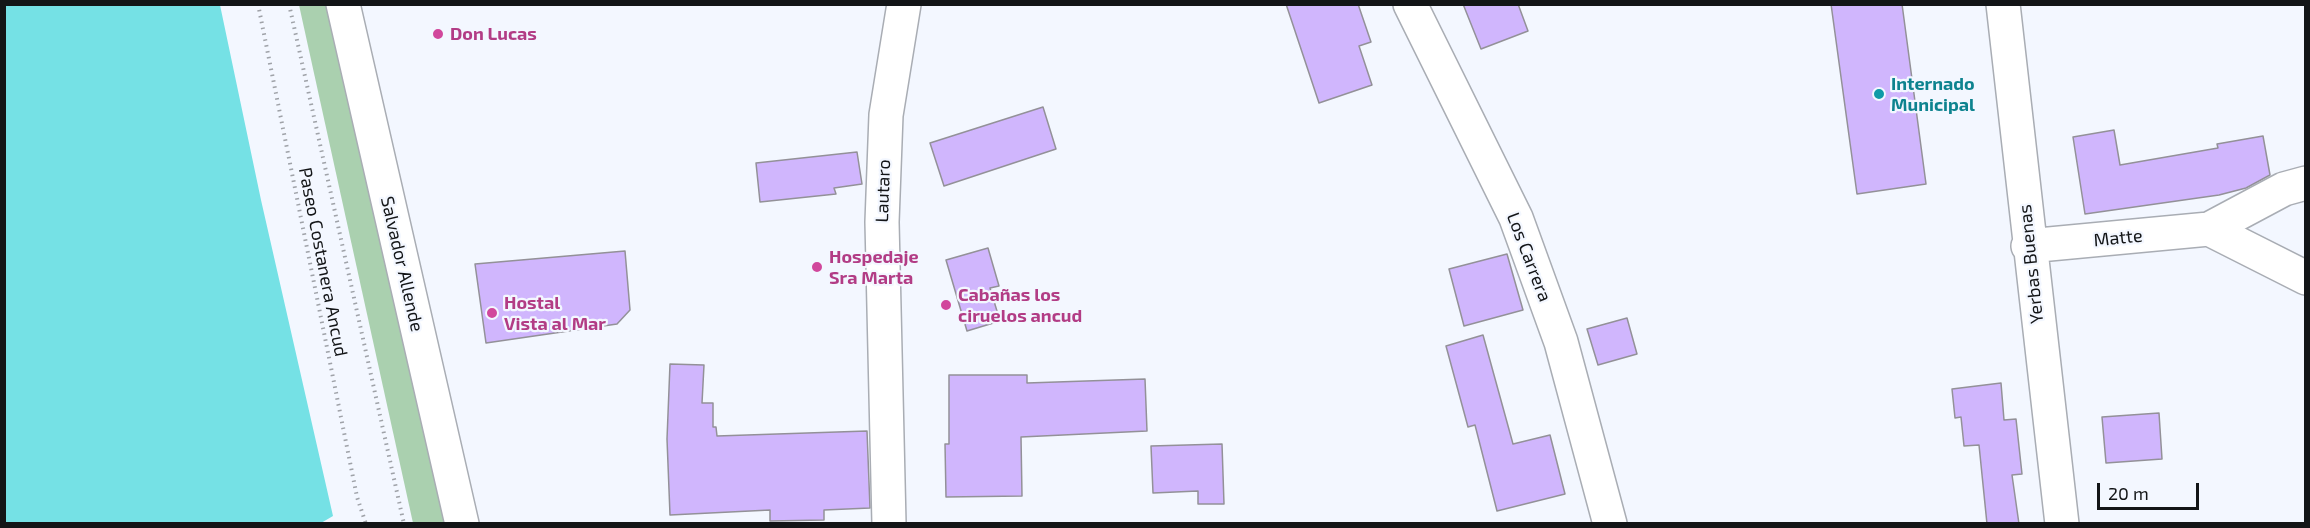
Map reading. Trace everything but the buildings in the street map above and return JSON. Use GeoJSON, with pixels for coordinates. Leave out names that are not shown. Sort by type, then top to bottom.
{"type":"FeatureCollection","features":[{"type":"Feature","properties":{"kind":"street","name":"Salvador Allende"},"geometry":{"type":"LineString","coordinates":[[343,4],[462,524]]}},
{"type":"Feature","properties":{"kind":"street","name":"Lautaro"},"geometry":{"type":"LineString","coordinates":[[889,524],[882,222],[886,115],[904,4]]}},
{"type":"Feature","properties":{"kind":"street","name":"Los Carrera"},"geometry":{"type":"LineString","coordinates":[[1410,4],[1516,218],[1562,342],[1610,524]]}},
{"type":"Feature","properties":{"kind":"street","name":"Yerbas Buenas"},"geometry":{"type":"LineString","coordinates":[[2003,4],[2028,246],[2062,524]]}},
{"type":"Feature","properties":{"kind":"street","name":"Matte"},"geometry":{"type":"LineString","coordinates":[[2028,246],[2209,229],[2284,189],[2306,183]]}},
{"type":"Feature","properties":{"kind":"street"},"geometry":{"type":"LineString","coordinates":[[2209,229],[2306,278]]}},
{"type":"Feature","properties":{"kind":"path","name":"Paseo Costanera Ancud"},"geometry":{"type":"LineString","coordinates":[[258,4],[357,497],[366,524]]}},
{"type":"Feature","properties":{"kind":"path"},"geometry":{"type":"LineString","coordinates":[[289,4],[404,524]]}},
{"type":"Feature","properties":{"kind":"green space"},"geometry":{"type":"Polygon","coordinates":[[[299,5],[343,5],[460,523],[413,523],[299,5]]]}},
{"type":"Feature","properties":{"kind":"water"},"geometry":{"type":"Polygon","coordinates":[[[4,5],[220,5],[261,200],[333,516],[321,523],[5,523],[4,5]]]}},
{"type":"Feature","properties":{"kind":"place","name":"Don Lucas"},"geometry":{"type":"Point","coordinates":[438,34]}},
{"type":"Feature","properties":{"kind":"place","name":"Internado Municipal"},"geometry":{"type":"Point","coordinates":[1879,94]}},
{"type":"Feature","properties":{"kind":"place","name":"Hospedaje Sra Marta"},"geometry":{"type":"Point","coordinates":[817,267]}},
{"type":"Feature","properties":{"kind":"place","name":"Cabañas los ciruelos ancud"},"geometry":{"type":"Point","coordinates":[946,305]}},
{"type":"Feature","properties":{"kind":"place","name":"Hostal Vista al Mar"},"geometry":{"type":"Point","coordinates":[492,313]}}]}
